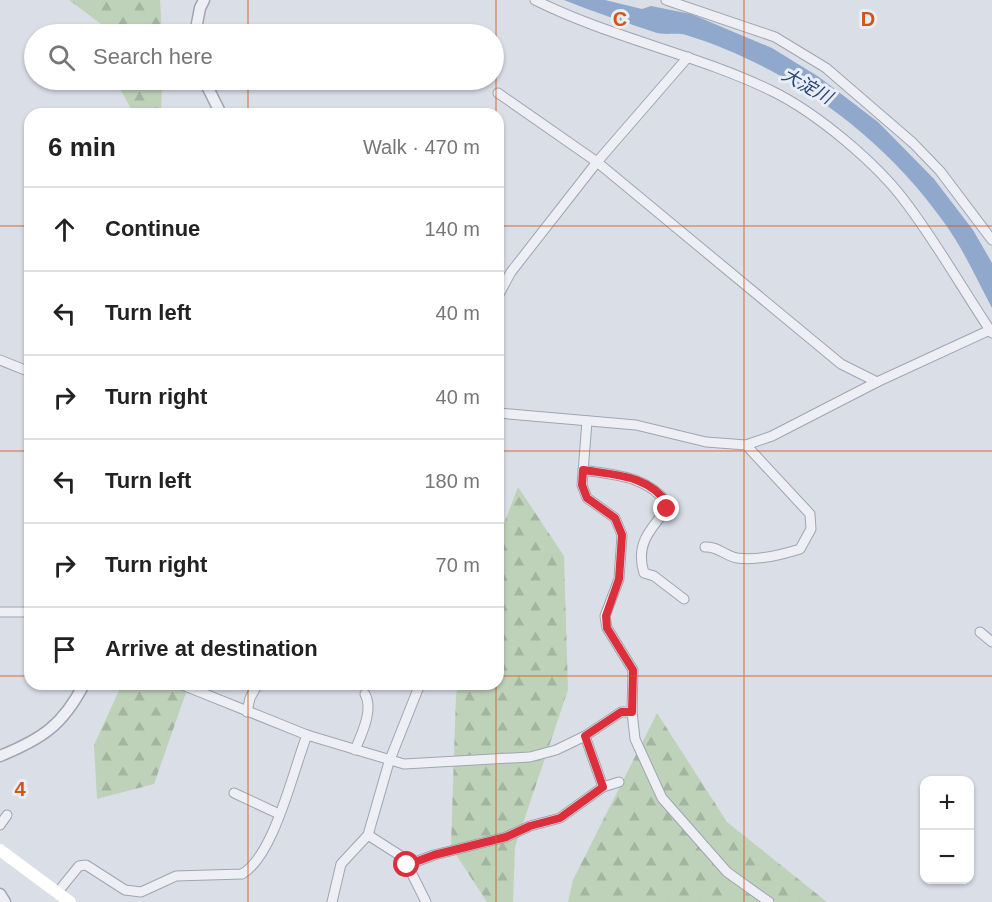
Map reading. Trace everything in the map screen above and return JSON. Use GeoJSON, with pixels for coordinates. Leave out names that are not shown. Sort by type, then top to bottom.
{"type":"FeatureCollection","features":[{"type":"Feature","properties":{"kind":"main road"},"geometry":{"type":"LineString","coordinates":[[0,850],[70,902]]}},
{"type":"Feature","properties":{"kind":"street"},"geometry":{"type":"LineString","coordinates":[[197,24],[204,0]]}},
{"type":"Feature","properties":{"kind":"street"},"geometry":{"type":"LineString","coordinates":[[504,414],[636,425],[706,442],[746,445],[771,436],[877,382],[991,330],[906,202],[858,152],[814,117],[774,91],[688,57],[560,12],[535,0]]}},
{"type":"Feature","properties":{"kind":"street"},"geometry":{"type":"LineString","coordinates":[[666,0],[775,37],[826,68],[914,143],[939,171],[992,240]]}},
{"type":"Feature","properties":{"kind":"street"},"geometry":{"type":"LineString","coordinates":[[504,285],[511,272],[597,162],[688,57]]}},
{"type":"Feature","properties":{"kind":"street"},"geometry":{"type":"LineString","coordinates":[[209,90],[218,108]]}},
{"type":"Feature","properties":{"kind":"street"},"geometry":{"type":"LineString","coordinates":[[498,93],[597,162],[796,330],[841,364],[877,382]]}},
{"type":"Feature","properties":{"kind":"street"},"geometry":{"type":"LineString","coordinates":[[0,360],[24,370]]}},
{"type":"Feature","properties":{"kind":"street"},"geometry":{"type":"LineString","coordinates":[[587,421],[582,485],[587,498],[615,518],[622,535],[619,579],[606,616],[607,628],[633,670],[632,712],[635,740],[662,798],[727,872],[769,902]]}},
{"type":"Feature","properties":{"kind":"street"},"geometry":{"type":"LineString","coordinates":[[705,547],[712,546],[736,558],[779,556],[800,549],[811,529],[810,514],[746,445]]}},
{"type":"Feature","properties":{"kind":"street"},"geometry":{"type":"LineString","coordinates":[[583,470],[637,479],[652,486],[664,498],[668,504],[667,509],[646,533],[640,560],[644,573],[654,576],[684,599]]}},
{"type":"Feature","properties":{"kind":"street"},"geometry":{"type":"LineString","coordinates":[[0,612],[24,612]]}},
{"type":"Feature","properties":{"kind":"street"},"geometry":{"type":"LineString","coordinates":[[980,632],[992,642]]}},
{"type":"Feature","properties":{"kind":"street"},"geometry":{"type":"LineString","coordinates":[[0,756],[33,743],[53,728],[74,704],[81,690]]}},
{"type":"Feature","properties":{"kind":"street"},"geometry":{"type":"LineString","coordinates":[[194,690],[307,735],[389,762],[404,764],[530,757],[556,750],[585,736],[621,712],[632,712]]}},
{"type":"Feature","properties":{"kind":"street"},"geometry":{"type":"LineString","coordinates":[[244,711],[247,690]]}},
{"type":"Feature","properties":{"kind":"street"},"geometry":{"type":"LineString","coordinates":[[244,711],[254,690]]}},
{"type":"Feature","properties":{"kind":"street"},"geometry":{"type":"LineString","coordinates":[[332,902],[341,864],[368,834],[389,762],[418,690]]}},
{"type":"Feature","properties":{"kind":"street"},"geometry":{"type":"LineString","coordinates":[[355,750],[366,720],[367,698],[365,694]]}},
{"type":"Feature","properties":{"kind":"street"},"geometry":{"type":"LineString","coordinates":[[57,893],[79,866],[86,865],[125,890],[141,892],[176,876],[242,874],[250,869],[274,833],[307,735]]}},
{"type":"Feature","properties":{"kind":"street"},"geometry":{"type":"LineString","coordinates":[[585,736],[603,787]]}},
{"type":"Feature","properties":{"kind":"street"},"geometry":{"type":"LineString","coordinates":[[407,865],[434,855],[506,837],[530,826],[560,818],[603,787],[619,782]]}},
{"type":"Feature","properties":{"kind":"street"},"geometry":{"type":"LineString","coordinates":[[234,793],[279,814]]}},
{"type":"Feature","properties":{"kind":"street"},"geometry":{"type":"LineString","coordinates":[[0,825],[7,815]]}},
{"type":"Feature","properties":{"kind":"street"},"geometry":{"type":"LineString","coordinates":[[368,834],[404,858],[426,902]]}},
{"type":"Feature","properties":{"kind":"street"},"geometry":{"type":"LineString","coordinates":[[0,894],[5,902]]}},
{"type":"Feature","properties":{"kind":"green space"},"geometry":{"type":"Polygon","coordinates":[[[69,0],[160,0],[161,24],[101,24],[69,0]]]}},
{"type":"Feature","properties":{"kind":"green space"},"geometry":{"type":"Polygon","coordinates":[[[121,90],[162,90],[161,108],[131,108],[121,90]]]}},
{"type":"Feature","properties":{"kind":"green space"},"geometry":{"type":"Polygon","coordinates":[[[518,487],[564,556],[568,690],[515,847],[513,902],[487,902],[451,847],[456,694],[457,690],[504,690],[504,523],[518,487]]]}},
{"type":"Feature","properties":{"kind":"green space"},"geometry":{"type":"Polygon","coordinates":[[[119,690],[187,690],[154,784],[97,799],[94,745],[119,690]]]}},
{"type":"Feature","properties":{"kind":"green space"},"geometry":{"type":"Polygon","coordinates":[[[657,713],[727,822],[827,902],[568,902],[573,880],[657,713]]]}},
{"type":"Feature","properties":{"kind":"water","name":"大淀川"},"geometry":{"type":"Polygon","coordinates":[[[564,0],[605,0],[642,9],[651,6],[691,14],[772,48],[819,77],[878,122],[934,179],[973,230],[992,263],[992,308],[957,242],[919,190],[891,160],[830,107],[796,85],[724,48],[686,35],[654,32],[564,0]]]}},
{"type":"Feature","properties":{"kind":"route"},"geometry":{"type":"LineString","coordinates":[[407,865],[434,855],[506,837],[530,826],[560,818],[603,787],[585,736],[621,712],[632,712],[633,670],[624,652],[607,628],[606,616],[619,579],[622,535],[615,518],[587,498],[582,485],[583,470],[637,479],[652,486],[668,504],[667,509]]}}]}
